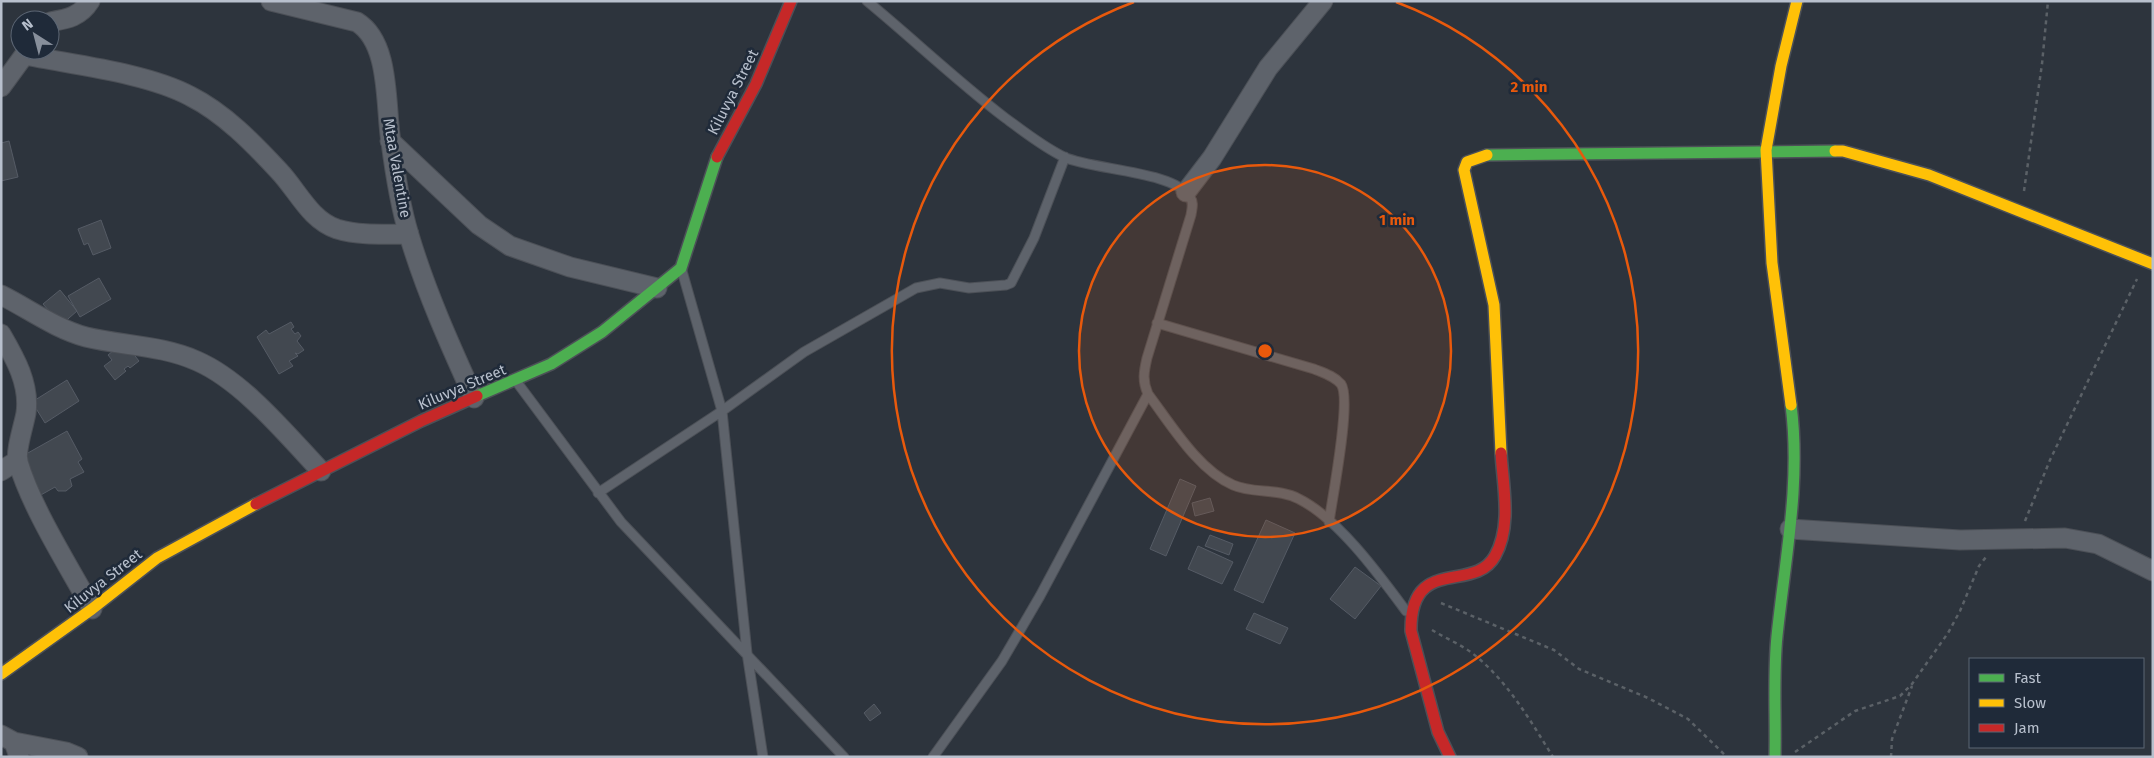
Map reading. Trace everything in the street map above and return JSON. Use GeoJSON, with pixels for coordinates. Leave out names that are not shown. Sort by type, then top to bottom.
{"type":"FeatureCollection","features":[{"type":"Feature","properties":{"kind":"street"},"geometry":{"type":"LineString","coordinates":[[60,20],[74,17],[83,11],[90,1]]}},
{"type":"Feature","properties":{"kind":"street","name":"Mtaa Valentine"},"geometry":{"type":"LineString","coordinates":[[271,1],[357,22],[368,29],[377,46],[383,77],[390,141],[409,234],[436,313],[474,398]]}},
{"type":"Feature","properties":{"kind":"street","name":"Kiluvya Street"},"geometry":{"type":"LineString","coordinates":[[1,674],[92,609],[157,558],[207,529],[421,421],[516,381],[551,364],[602,332],[681,268],[715,161],[756,84],[791,1]]}},
{"type":"Feature","properties":{"kind":"street"},"geometry":{"type":"LineString","coordinates":[[1186,192],[1212,158],[1268,68],[1323,1]]}},
{"type":"Feature","properties":{"kind":"street"},"geometry":{"type":"LineString","coordinates":[[1775,757],[1777,638],[1795,490],[1794,429],[1772,263],[1766,150],[1780,66],[1797,1]]}},
{"type":"Feature","properties":{"kind":"street"},"geometry":{"type":"LineString","coordinates":[[1,87],[21,60]]}},
{"type":"Feature","properties":{"kind":"street"},"geometry":{"type":"LineString","coordinates":[[60,60],[143,79],[190,96],[238,129],[281,173],[319,219],[336,229],[360,234],[409,234]]}},
{"type":"Feature","properties":{"kind":"street"},"geometry":{"type":"LineString","coordinates":[[390,141],[479,225],[510,246],[570,267],[657,288]]}},
{"type":"Feature","properties":{"kind":"street"},"geometry":{"type":"LineString","coordinates":[[1450,757],[1438,732],[1411,631],[1409,616],[1419,592],[1437,581],[1483,571],[1496,557],[1505,529],[1494,305],[1464,170],[1467,162],[1483,155],[1766,150],[1843,151],[1930,175],[2150,262]]}},
{"type":"Feature","properties":{"kind":"street"},"geometry":{"type":"LineString","coordinates":[[1,295],[65,330],[87,337],[169,351],[198,362],[254,402],[322,471]]}},
{"type":"Feature","properties":{"kind":"street"},"geometry":{"type":"LineString","coordinates":[[1,334],[19,366],[26,391],[26,411],[18,460],[35,501],[92,609]]}},
{"type":"Feature","properties":{"kind":"street"},"geometry":{"type":"LineString","coordinates":[[1,471],[18,460]]}},
{"type":"Feature","properties":{"kind":"street"},"geometry":{"type":"LineString","coordinates":[[1790,529],[1960,540],[2065,538],[2098,544],[2153,571]]}},
{"type":"Feature","properties":{"kind":"street"},"geometry":{"type":"LineString","coordinates":[[12,745],[66,752],[78,757]]}},
{"type":"Feature","properties":{"kind":"lane"},"geometry":{"type":"LineString","coordinates":[[867,1],[979,98],[1020,129],[1065,158],[1142,174],[1176,185],[1186,192],[1193,204],[1191,215],[1157,323],[1144,375],[1144,385],[1148,394],[1189,448],[1219,477],[1234,486],[1284,493],[1299,498],[1329,522],[1372,567],[1409,616]]}},
{"type":"Feature","properties":{"kind":"lane"},"geometry":{"type":"LineString","coordinates":[[598,493],[722,411],[804,352],[916,288],[940,283],[969,288],[1011,283],[1034,238],[1065,158]]}},
{"type":"Feature","properties":{"kind":"lane"},"geometry":{"type":"LineString","coordinates":[[681,268],[722,411],[747,653],[763,757]]}},
{"type":"Feature","properties":{"kind":"lane"},"geometry":{"type":"LineString","coordinates":[[1157,323],[1314,369],[1333,376],[1342,385],[1345,396],[1344,421],[1329,522]]}},
{"type":"Feature","properties":{"kind":"lane"},"geometry":{"type":"LineString","coordinates":[[516,381],[598,493],[634,536],[844,757]]}},
{"type":"Feature","properties":{"kind":"lane"},"geometry":{"type":"LineString","coordinates":[[933,757],[1006,653],[1040,596],[1148,394]]}},
{"type":"Feature","properties":{"kind":"path"},"geometry":{"type":"LineString","coordinates":[[2021,210],[2042,64],[2048,1]]}},
{"type":"Feature","properties":{"kind":"path"},"geometry":{"type":"LineString","coordinates":[[2017,539],[2050,460],[2150,262]]}},
{"type":"Feature","properties":{"kind":"path"},"geometry":{"type":"LineString","coordinates":[[1788,757],[1855,711],[1900,696],[1912,684],[1948,633],[1960,611],[1979,566],[1998,539]]}},
{"type":"Feature","properties":{"kind":"path"},"geometry":{"type":"LineString","coordinates":[[1419,592],[1458,612],[1554,650],[1579,669],[1648,698],[1688,718],[1726,757]]}},
{"type":"Feature","properties":{"kind":"path"},"geometry":{"type":"LineString","coordinates":[[1409,616],[1471,652],[1490,669],[1525,712],[1553,757]]}},
{"type":"Feature","properties":{"kind":"path"},"geometry":{"type":"LineString","coordinates":[[1891,757],[1892,739],[1912,684]]}},
{"type":"Feature","properties":{"kind":"building"},"geometry":{"type":"Polygon","coordinates":[[[9,141],[18,177],[1,181],[1,143],[9,141]]]}},
{"type":"Feature","properties":{"kind":"building"},"geometry":{"type":"Polygon","coordinates":[[[101,220],[111,248],[93,255],[88,243],[84,245],[78,229],[101,220]]]}},
{"type":"Feature","properties":{"kind":"building"},"geometry":{"type":"Polygon","coordinates":[[[99,278],[111,299],[80,317],[68,296],[99,278]]]}},
{"type":"Feature","properties":{"kind":"building"},"geometry":{"type":"Polygon","coordinates":[[[60,290],[77,311],[61,325],[43,304],[60,290]]]}},
{"type":"Feature","properties":{"kind":"building"},"geometry":{"type":"Polygon","coordinates":[[[291,322],[294,327],[291,329],[295,334],[298,332],[301,336],[297,341],[304,350],[298,354],[295,353],[298,356],[289,361],[293,366],[279,374],[257,337],[266,330],[269,334],[291,322]]]}},
{"type":"Feature","properties":{"kind":"building"},"geometry":{"type":"Polygon","coordinates":[[[124,342],[139,361],[130,368],[128,366],[124,369],[126,371],[115,380],[104,366],[112,360],[108,355],[124,342]]]}},
{"type":"Feature","properties":{"kind":"building"},"geometry":{"type":"Polygon","coordinates":[[[67,380],[79,401],[45,423],[32,402],[67,380]]]}},
{"type":"Feature","properties":{"kind":"building"},"geometry":{"type":"Polygon","coordinates":[[[67,431],[82,459],[78,462],[84,472],[70,479],[72,486],[66,491],[58,491],[55,487],[39,496],[19,458],[67,431]]]}},
{"type":"Feature","properties":{"kind":"building"},"geometry":{"type":"Polygon","coordinates":[[[1180,479],[1196,486],[1166,556],[1150,549],[1180,479]]]}},
{"type":"Feature","properties":{"kind":"building"},"geometry":{"type":"Polygon","coordinates":[[[1210,498],[1214,511],[1195,516],[1192,503],[1210,498]]]}},
{"type":"Feature","properties":{"kind":"building"},"geometry":{"type":"Polygon","coordinates":[[[1266,520],[1295,533],[1263,603],[1234,590],[1266,520]]]}},
{"type":"Feature","properties":{"kind":"building"},"geometry":{"type":"Polygon","coordinates":[[[1210,535],[1233,544],[1229,555],[1205,546],[1210,535]]]}},
{"type":"Feature","properties":{"kind":"building"},"geometry":{"type":"Polygon","coordinates":[[[1198,546],[1233,562],[1222,584],[1188,569],[1198,546]]]}},
{"type":"Feature","properties":{"kind":"building"},"geometry":{"type":"Polygon","coordinates":[[[1355,567],[1381,586],[1355,619],[1330,599],[1355,567]]]}},
{"type":"Feature","properties":{"kind":"building"},"geometry":{"type":"Polygon","coordinates":[[[1254,613],[1288,628],[1280,644],[1246,629],[1254,613]]]}},
{"type":"Feature","properties":{"kind":"building"},"geometry":{"type":"Polygon","coordinates":[[[874,704],[881,713],[870,721],[864,713],[874,704]]]}},
{"type":"Feature","properties":{"kind":"traffic: fast"},"geometry":{"type":"LineString","coordinates":[[1487,155],[1835,151]]}},
{"type":"Feature","properties":{"kind":"traffic: fast"},"geometry":{"type":"LineString","coordinates":[[477,396],[551,364],[602,332],[681,268],[717,157]]}},
{"type":"Feature","properties":{"kind":"traffic: fast"},"geometry":{"type":"LineString","coordinates":[[1775,757],[1776,651],[1793,492],[1794,434],[1791,405]]}},
{"type":"Feature","properties":{"kind":"traffic: slow"},"geometry":{"type":"LineString","coordinates":[[1791,405],[1772,263],[1766,150],[1781,66],[1797,1]]}},
{"type":"Feature","properties":{"kind":"traffic: slow"},"geometry":{"type":"LineString","coordinates":[[1835,151],[1843,151],[1929,175],[2153,264]]}},
{"type":"Feature","properties":{"kind":"traffic: slow"},"geometry":{"type":"LineString","coordinates":[[1487,155],[1467,162],[1464,170],[1494,305],[1501,453]]}},
{"type":"Feature","properties":{"kind":"traffic: slow"},"geometry":{"type":"LineString","coordinates":[[1,674],[92,609],[157,558],[256,504]]}},
{"type":"Feature","properties":{"kind":"traffic: jam"},"geometry":{"type":"LineString","coordinates":[[717,157],[756,84],[791,1]]}},
{"type":"Feature","properties":{"kind":"traffic: jam"},"geometry":{"type":"LineString","coordinates":[[256,504],[421,421],[477,396]]}},
{"type":"Feature","properties":{"kind":"traffic: jam"},"geometry":{"type":"LineString","coordinates":[[1450,757],[1438,732],[1411,631],[1413,607],[1421,592],[1432,583],[1473,573],[1485,567],[1495,556],[1500,544],[1505,519],[1501,453]]}}]}
